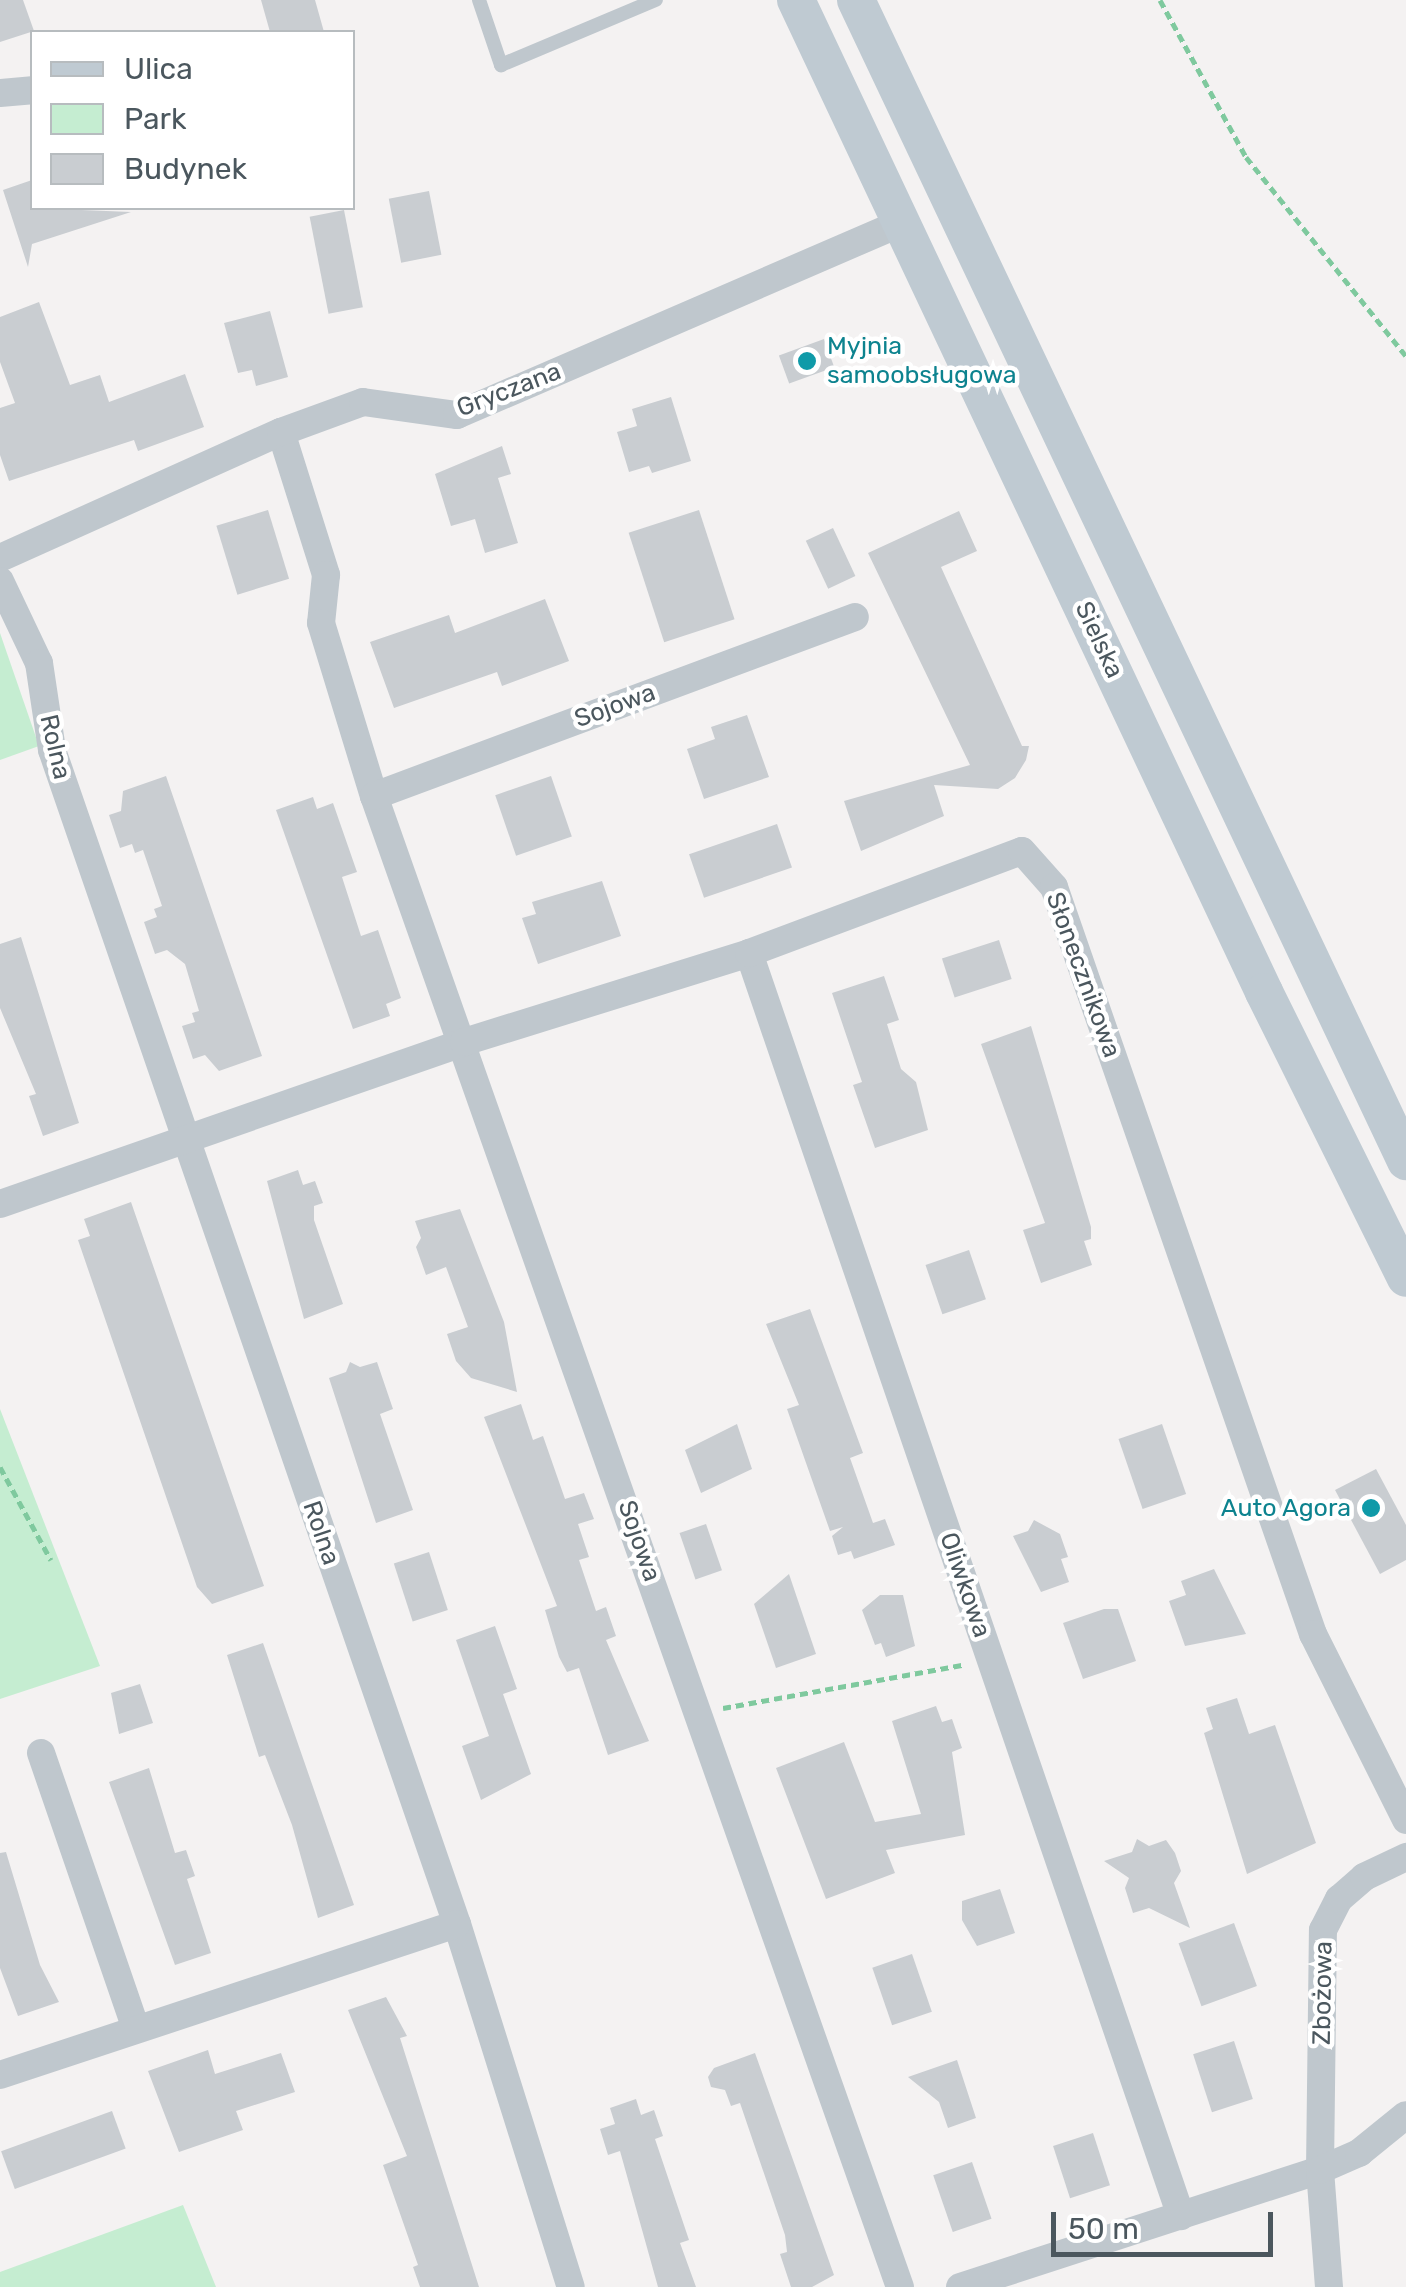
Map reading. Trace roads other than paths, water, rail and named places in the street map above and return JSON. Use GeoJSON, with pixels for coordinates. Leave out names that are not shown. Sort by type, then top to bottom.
{"type":"FeatureCollection","features":[{"type":"Feature","properties":{"kind":"main road","name":"Sielska"},"geometry":{"type":"LineString","coordinates":[[796,0],[1406,1278]]}},
{"type":"Feature","properties":{"kind":"main road"},"geometry":{"type":"LineString","coordinates":[[856,0],[1406,1161]]}},
{"type":"Feature","properties":{"kind":"main road"},"geometry":{"type":"LineString","coordinates":[[901,223],[950,202]]}},
{"type":"Feature","properties":{"kind":"street"},"geometry":{"type":"LineString","coordinates":[[0,94],[30,90]]}},
{"type":"Feature","properties":{"kind":"street","name":"Gryczana"},"geometry":{"type":"LineString","coordinates":[[0,558],[280,432],[364,402],[458,415],[901,223]]}},
{"type":"Feature","properties":{"kind":"street","name":"Sojowa"},"geometry":{"type":"LineString","coordinates":[[280,432],[326,576],[321,622],[374,796],[464,1042],[900,2287]]}},
{"type":"Feature","properties":{"kind":"street","name":"Rolna"},"geometry":{"type":"LineString","coordinates":[[0,582],[38,664],[52,750],[457,1924],[571,2287]]}},
{"type":"Feature","properties":{"kind":"street","name":"Sojowa"},"geometry":{"type":"LineString","coordinates":[[374,796],[855,617]]}},
{"type":"Feature","properties":{"kind":"street","name":"Słonecznikowa"},"geometry":{"type":"LineString","coordinates":[[185,1141],[464,1042],[749,954],[1022,851],[1054,887],[1312,1634],[1406,1820]]}},
{"type":"Feature","properties":{"kind":"street","name":"Oliwkowa"},"geometry":{"type":"LineString","coordinates":[[749,954],[1180,2216]]}},
{"type":"Feature","properties":{"kind":"street"},"geometry":{"type":"LineString","coordinates":[[0,1204],[185,1141]]}},
{"type":"Feature","properties":{"kind":"street"},"geometry":{"type":"LineString","coordinates":[[42,1753],[136,2029]]}},
{"type":"Feature","properties":{"kind":"street","name":"Zbożowa"},"geometry":{"type":"LineString","coordinates":[[1329,2287],[1320,2170],[1323,1930],[1339,1899],[1364,1877],[1406,1857]]}},
{"type":"Feature","properties":{"kind":"street"},"geometry":{"type":"LineString","coordinates":[[0,2075],[457,1924]]}},
{"type":"Feature","properties":{"kind":"street"},"geometry":{"type":"LineString","coordinates":[[960,2287],[1320,2170],[1359,2153],[1406,2116]]}},
{"type":"Feature","properties":{"kind":"lane"},"geometry":{"type":"LineString","coordinates":[[480,0],[501,65],[631,6],[656,0]]}},
{"type":"Feature","properties":{"kind":"place","name":"Myjnia samoobsługowa"},"geometry":{"type":"Point","coordinates":[807,361]}},
{"type":"Feature","properties":{"kind":"place","name":"Auto Agora"},"geometry":{"type":"Point","coordinates":[1371,1508]}}]}
